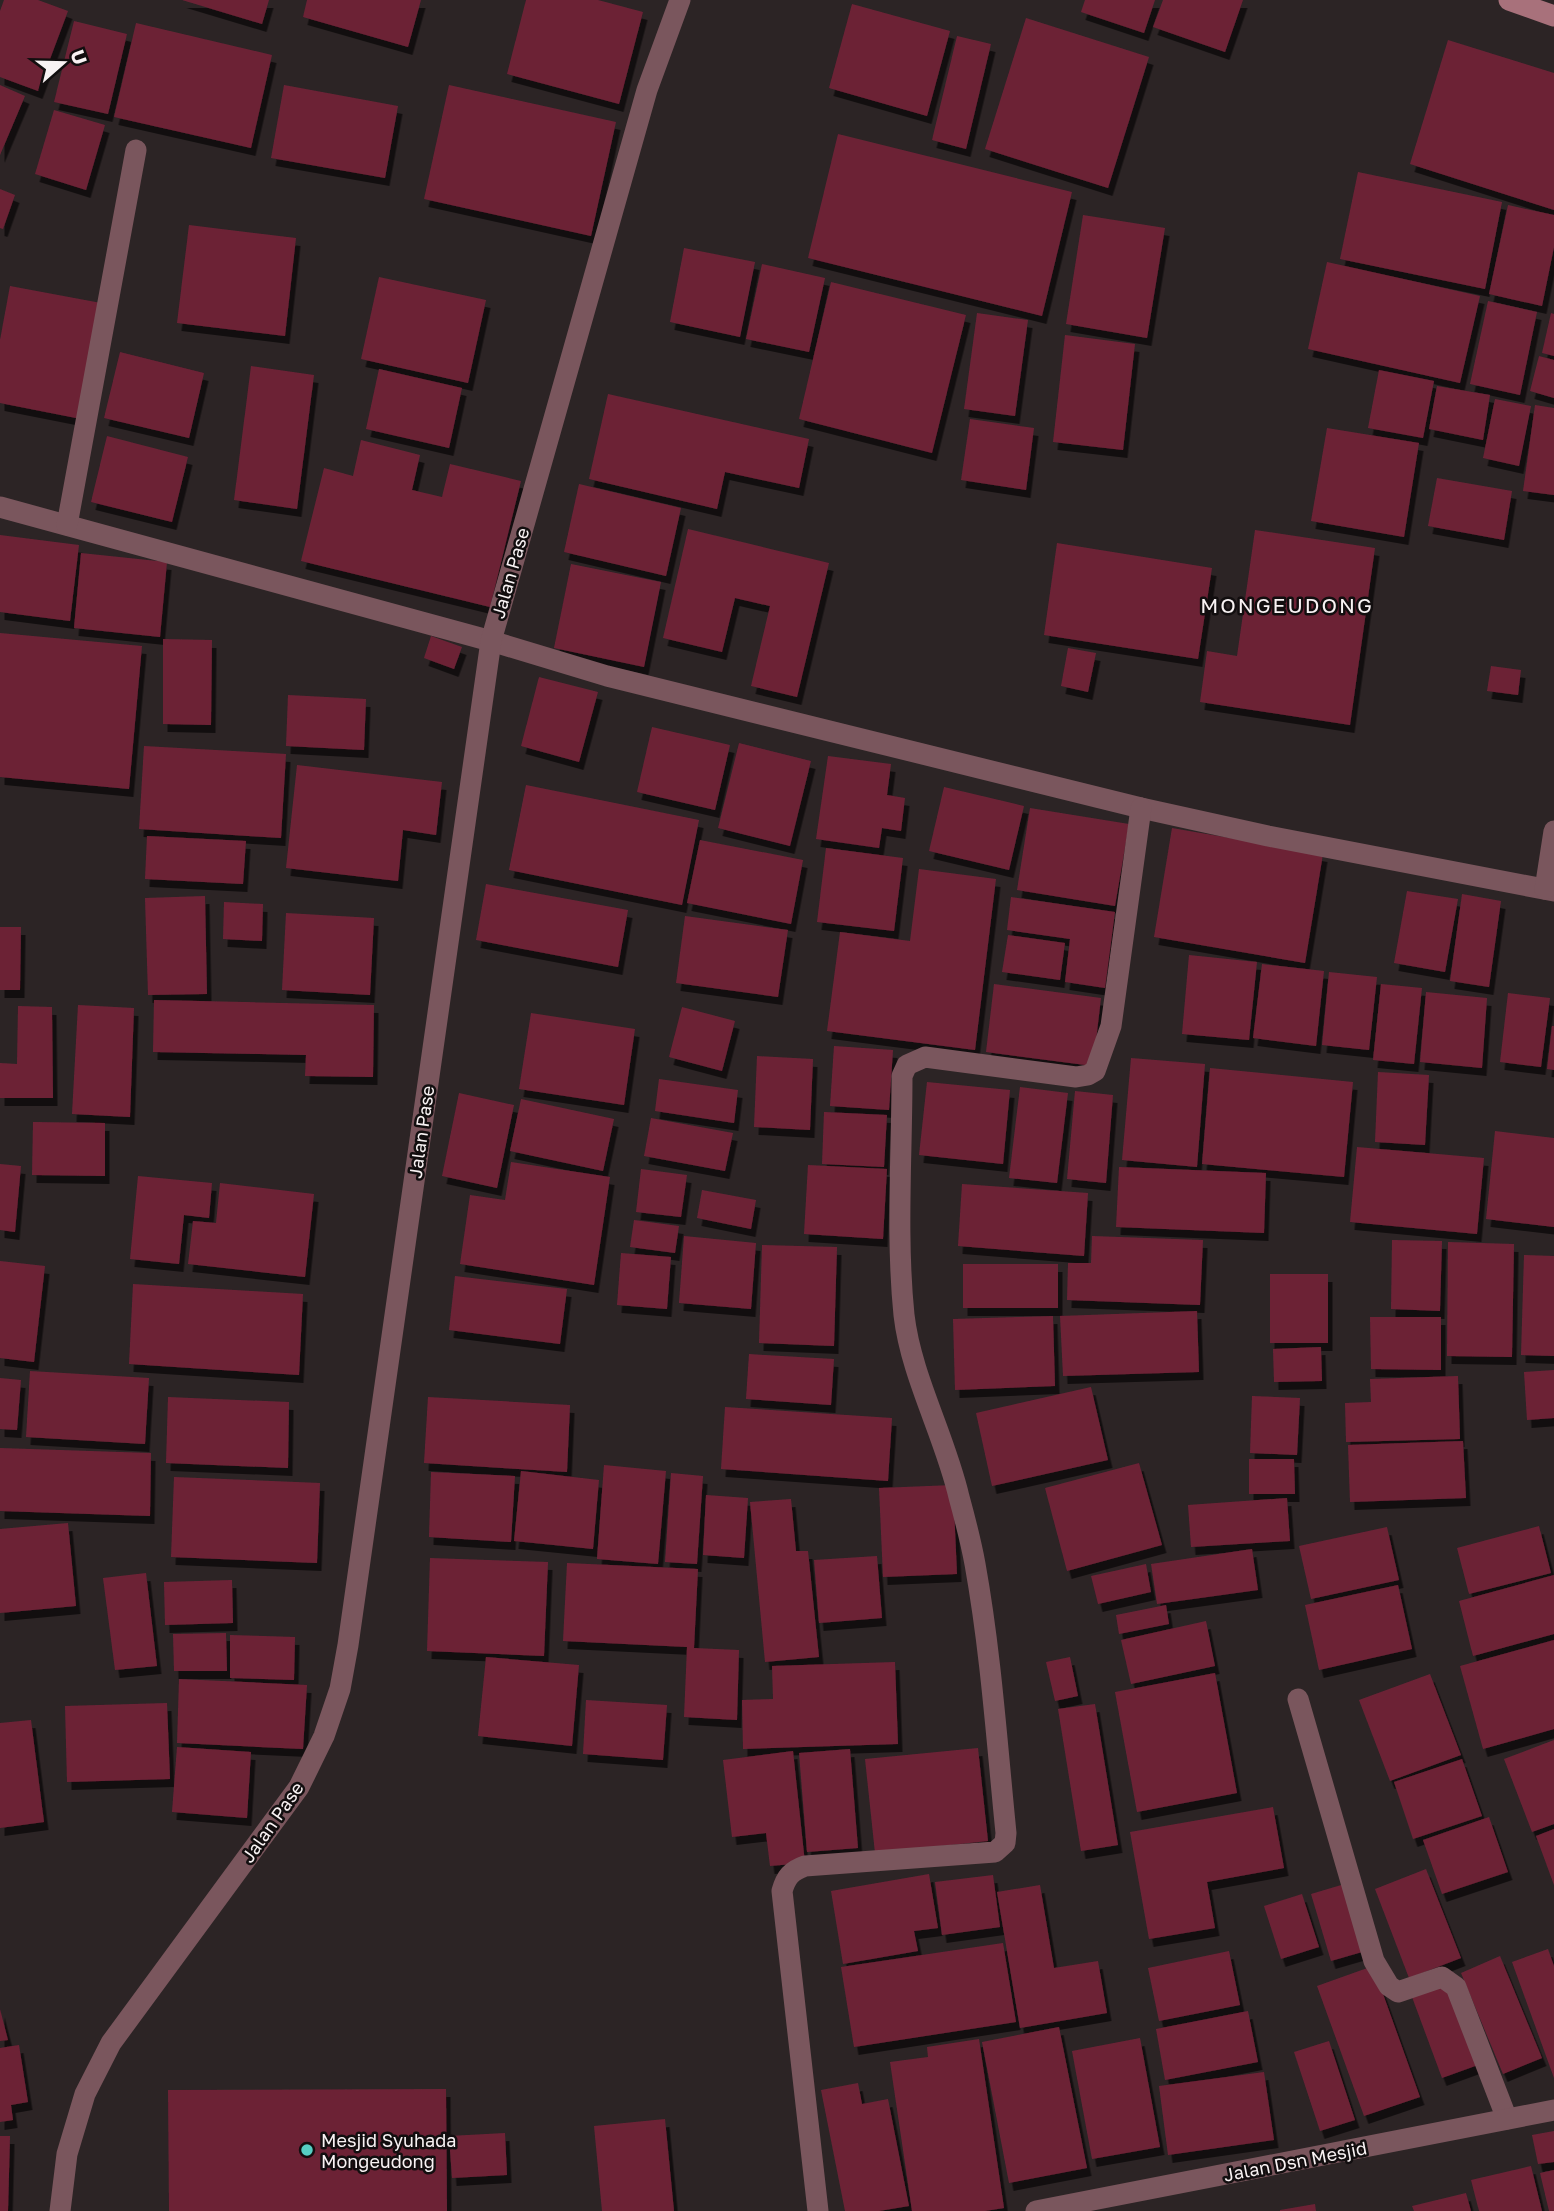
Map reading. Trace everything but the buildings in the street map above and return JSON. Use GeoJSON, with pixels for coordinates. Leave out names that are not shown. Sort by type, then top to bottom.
{"type":"FeatureCollection","features":[{"type":"Feature","properties":{"kind":"main road"},"geometry":{"type":"LineString","coordinates":[[1511,0],[1554,16]]}},
{"type":"Feature","properties":{"kind":"street","name":"Jalan Pase"},"geometry":{"type":"LineString","coordinates":[[60,2211],[67,2154],[85,2094],[111,2043],[299,1787],[324,1736],[340,1689],[491,641],[647,90],[680,0]]}},
{"type":"Feature","properties":{"kind":"street"},"geometry":{"type":"LineString","coordinates":[[67,525],[136,150]]}},
{"type":"Feature","properties":{"kind":"street"},"geometry":{"type":"LineString","coordinates":[[0,507],[491,641],[607,676],[1141,808],[1268,836],[1549,890],[1554,831]]}},
{"type":"Feature","properties":{"kind":"street"},"geometry":{"type":"LineString","coordinates":[[818,2211],[782,1891],[786,1878],[794,1870],[805,1866],[995,1852],[1005,1843],[985,1630],[975,1563],[958,1490],[919,1375],[904,1317],[901,1256],[902,1076],[907,1065],[925,1057],[1076,1077],[1094,1071],[1111,1026],[1141,808]]}},
{"type":"Feature","properties":{"kind":"street"},"geometry":{"type":"LineString","coordinates":[[1298,1699],[1374,1961],[1389,1986],[1398,1992],[1442,1977],[1452,1982],[1507,2119]]}},
{"type":"Feature","properties":{"kind":"street","name":"Jalan Dsn Mesjid"},"geometry":{"type":"LineString","coordinates":[[1036,2211],[1554,2110]]}},
{"type":"Feature","properties":{"kind":"place","name":"Mesjid Syuhada Mongeudong"},"geometry":{"type":"Point","coordinates":[307,2150]}},
{"type":"Feature","properties":{"kind":"district","name":"MONGEUDONG"},"geometry":{"type":"Point","coordinates":[1287,605]}}]}
